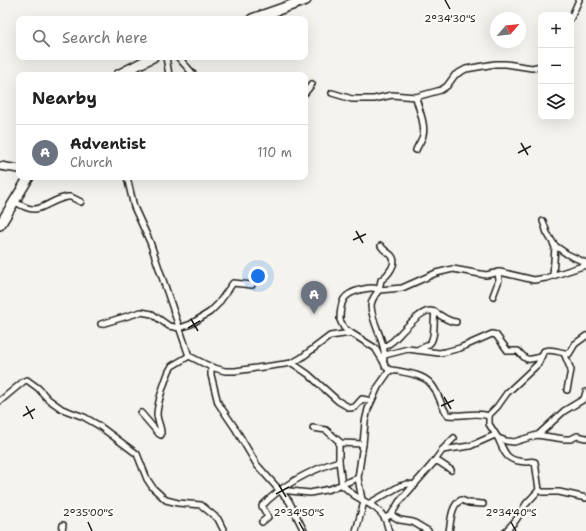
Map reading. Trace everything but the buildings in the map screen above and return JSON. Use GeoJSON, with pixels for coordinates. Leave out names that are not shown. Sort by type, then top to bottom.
{"type":"FeatureCollection","features":[{"type":"Feature","properties":{"kind":"highway"},"geometry":{"type":"LineString","coordinates":[[261,16],[306,0]]}},
{"type":"Feature","properties":{"kind":"highway"},"geometry":{"type":"LineString","coordinates":[[124,72],[146,60]]}},
{"type":"Feature","properties":{"kind":"highway"},"geometry":{"type":"LineString","coordinates":[[0,225],[27,180]]}},
{"type":"Feature","properties":{"kind":"main road"},"geometry":{"type":"LineString","coordinates":[[0,166],[16,169]]}},
{"type":"Feature","properties":{"kind":"street"},"geometry":{"type":"LineString","coordinates":[[574,12],[579,0]]}},
{"type":"Feature","properties":{"kind":"street"},"geometry":{"type":"LineString","coordinates":[[166,60],[168,72]]}},
{"type":"Feature","properties":{"kind":"street"},"geometry":{"type":"LineString","coordinates":[[181,60],[191,72]]}},
{"type":"Feature","properties":{"kind":"street"},"geometry":{"type":"LineString","coordinates":[[332,93],[352,99],[374,99],[392,95],[416,97],[441,90],[447,86],[455,75],[466,69],[495,64],[532,68],[538,67]]}},
{"type":"Feature","properties":{"kind":"street"},"geometry":{"type":"LineString","coordinates":[[308,89],[312,84]]}},
{"type":"Feature","properties":{"kind":"street"},"geometry":{"type":"LineString","coordinates":[[416,97],[423,124],[423,136],[416,150]]}},
{"type":"Feature","properties":{"kind":"street"},"geometry":{"type":"LineString","coordinates":[[128,180],[134,207],[150,242],[189,356],[211,367],[228,372],[292,363],[330,336],[351,333]]}},
{"type":"Feature","properties":{"kind":"street"},"geometry":{"type":"LineString","coordinates":[[14,201],[22,207],[35,210],[67,197],[71,197],[81,202]]}},
{"type":"Feature","properties":{"kind":"street"},"geometry":{"type":"LineString","coordinates":[[543,221],[554,245],[586,264]]}},
{"type":"Feature","properties":{"kind":"street"},"geometry":{"type":"LineString","coordinates":[[553,276],[554,245]]}},
{"type":"Feature","properties":{"kind":"street"},"geometry":{"type":"LineString","coordinates":[[381,246],[394,259],[393,266],[388,274],[381,280],[379,290],[371,302],[372,310],[384,347],[385,366],[390,370],[397,370],[421,377],[428,381],[436,391],[448,415],[480,413],[489,416]]}},
{"type":"Feature","properties":{"kind":"street"},"geometry":{"type":"LineString","coordinates":[[384,358],[375,348],[344,328],[340,320],[344,299],[349,295],[366,288],[376,288],[379,290],[402,288],[436,273],[451,270],[460,270],[486,275],[498,272],[531,280],[553,276],[586,264]]}},
{"type":"Feature","properties":{"kind":"street"},"geometry":{"type":"LineString","coordinates":[[493,296],[499,280],[498,272]]}},
{"type":"Feature","properties":{"kind":"street"},"geometry":{"type":"LineString","coordinates":[[101,324],[141,312],[152,314],[169,326],[180,328],[191,324],[210,312],[218,304],[233,283],[252,285]]}},
{"type":"Feature","properties":{"kind":"street"},"geometry":{"type":"LineString","coordinates":[[384,347],[392,342],[422,313],[428,310],[435,312],[446,320],[456,322]]}},
{"type":"Feature","properties":{"kind":"street"},"geometry":{"type":"LineString","coordinates":[[417,350],[429,344],[433,339],[435,312]]}},
{"type":"Feature","properties":{"kind":"street"},"geometry":{"type":"LineString","coordinates":[[384,358],[408,349],[439,353],[445,352],[460,348],[492,334],[496,335],[508,352],[518,351],[526,360],[541,357]]}},
{"type":"Feature","properties":{"kind":"street"},"geometry":{"type":"LineString","coordinates":[[539,490],[535,462],[525,462],[508,458],[505,455],[489,424],[489,416],[507,393],[538,364],[543,352],[546,350],[569,354],[575,344],[586,336]]}},
{"type":"Feature","properties":{"kind":"street"},"geometry":{"type":"LineString","coordinates":[[564,353],[571,370],[567,390]]}},
{"type":"Feature","properties":{"kind":"street"},"geometry":{"type":"LineString","coordinates":[[141,413],[161,435],[162,431],[158,419],[158,406],[167,376],[172,366],[189,356]]}},
{"type":"Feature","properties":{"kind":"street"},"geometry":{"type":"LineString","coordinates":[[292,363],[308,374],[338,401],[350,408],[355,407],[362,399],[371,401]]}},
{"type":"Feature","properties":{"kind":"street"},"geometry":{"type":"LineString","coordinates":[[211,367],[211,375],[218,403],[235,428],[256,465],[290,504],[304,531]]}},
{"type":"Feature","properties":{"kind":"street"},"geometry":{"type":"LineString","coordinates":[[356,531],[365,502],[358,478],[365,422],[371,401],[380,384],[390,370]]}},
{"type":"Feature","properties":{"kind":"street"},"geometry":{"type":"LineString","coordinates":[[0,401],[27,380],[38,388],[48,399],[62,409],[84,417],[98,425],[137,454],[146,479],[166,500],[204,507],[218,519],[224,531]]}},
{"type":"Feature","properties":{"kind":"street"},"geometry":{"type":"LineString","coordinates":[[538,435],[564,411],[584,399],[586,392]]}},
{"type":"Feature","properties":{"kind":"street"},"geometry":{"type":"LineString","coordinates":[[313,428],[326,430],[339,442],[363,444]]}},
{"type":"Feature","properties":{"kind":"street"},"geometry":{"type":"LineString","coordinates":[[442,450],[470,446],[496,437],[514,442],[538,435],[564,439],[571,439],[577,436],[586,438]]}},
{"type":"Feature","properties":{"kind":"street"},"geometry":{"type":"LineString","coordinates":[[385,518],[390,515],[399,502],[433,464],[436,457],[454,438]]}},
{"type":"Feature","properties":{"kind":"street"},"geometry":{"type":"LineString","coordinates":[[339,442],[339,461],[342,484],[385,518],[389,531]]}},
{"type":"Feature","properties":{"kind":"street"},"geometry":{"type":"LineString","coordinates":[[262,522],[268,517],[262,506],[279,490],[326,465],[339,461]]}},
{"type":"Feature","properties":{"kind":"street"},"geometry":{"type":"LineString","coordinates":[[433,464],[438,461],[451,470]]}},
{"type":"Feature","properties":{"kind":"street"},"geometry":{"type":"LineString","coordinates":[[279,490],[307,494],[325,490],[358,478]]}},
{"type":"Feature","properties":{"kind":"street"},"geometry":{"type":"LineString","coordinates":[[365,502],[400,486],[406,484],[415,485]]}},
{"type":"Feature","properties":{"kind":"street"},"geometry":{"type":"LineString","coordinates":[[539,490],[542,492],[559,492],[586,498]]}},
{"type":"Feature","properties":{"kind":"street"},"geometry":{"type":"LineString","coordinates":[[506,531],[516,520],[526,504],[539,490]]}},
{"type":"Feature","properties":{"kind":"street"},"geometry":{"type":"LineString","coordinates":[[449,531],[453,511],[458,501],[461,500],[470,503],[483,504]]}},
{"type":"Feature","properties":{"kind":"street"},"geometry":{"type":"LineString","coordinates":[[390,515],[400,520],[411,521],[428,531]]}},
{"type":"Feature","properties":{"kind":"place","name":"Adventist"},"geometry":{"type":"Point","coordinates":[314,314]}}]}
